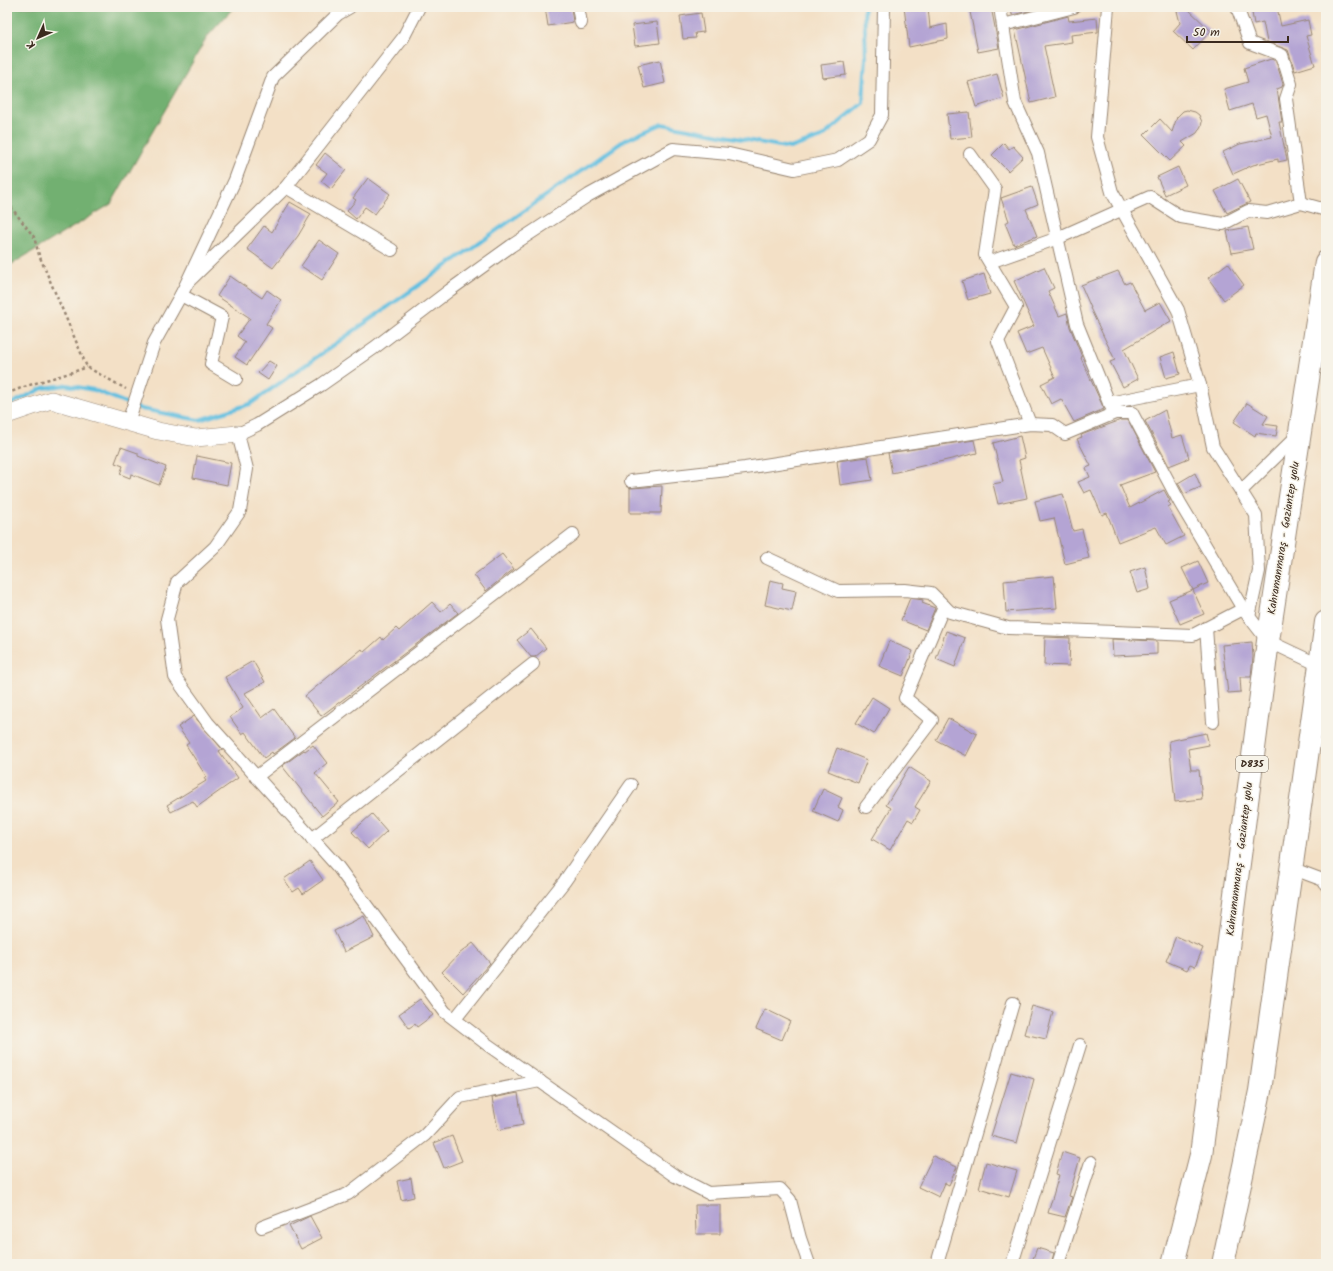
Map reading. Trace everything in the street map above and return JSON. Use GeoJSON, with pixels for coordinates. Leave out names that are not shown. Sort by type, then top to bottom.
{"type":"FeatureCollection","features":[{"type":"Feature","properties":{"kind":"highway","name":"Kahramanmaraş - Gaziantep yolu"},"geometry":{"type":"LineString","coordinates":[[1173,1264],[1201,1155],[1268,641],[1326,262]]}},
{"type":"Feature","properties":{"kind":"highway"},"geometry":{"type":"LineString","coordinates":[[1223,1264],[1260,1091],[1326,622]]}},
{"type":"Feature","properties":{"kind":"street"},"geometry":{"type":"LineString","coordinates":[[128,422],[154,343],[180,295],[235,180],[273,77],[338,14],[350,7]]}},
{"type":"Feature","properties":{"kind":"street"},"geometry":{"type":"LineString","coordinates":[[180,295],[188,282],[286,186],[403,38],[419,7]]}},
{"type":"Feature","properties":{"kind":"street"},"geometry":{"type":"LineString","coordinates":[[578,7],[581,23]]}},
{"type":"Feature","properties":{"kind":"street"},"geometry":{"type":"LineString","coordinates":[[7,415],[50,400],[158,431],[196,438],[238,434],[257,425],[321,385],[374,348],[511,246],[589,195],[673,149],[729,154],[794,169],[838,160],[869,140],[882,115],[884,7]]}},
{"type":"Feature","properties":{"kind":"street"},"geometry":{"type":"LineString","coordinates":[[1000,7],[1015,102],[1038,153],[1077,324],[1112,408]]}},
{"type":"Feature","properties":{"kind":"street"},"geometry":{"type":"LineString","coordinates":[[1003,25],[1074,7]]}},
{"type":"Feature","properties":{"kind":"street"},"geometry":{"type":"LineString","coordinates":[[1108,7],[1097,137],[1112,192],[1178,310],[1200,385],[1213,447],[1256,515],[1259,571],[1246,613]]}},
{"type":"Feature","properties":{"kind":"street"},"geometry":{"type":"LineString","coordinates":[[1237,7],[1250,43],[1282,55],[1291,84],[1286,99],[1301,203]]}},
{"type":"Feature","properties":{"kind":"street"},"geometry":{"type":"LineString","coordinates":[[970,154],[996,189],[985,255],[1016,307],[998,341],[1030,424]]}},
{"type":"Feature","properties":{"kind":"street"},"geometry":{"type":"LineString","coordinates":[[286,186],[392,250]]}},
{"type":"Feature","properties":{"kind":"street"},"geometry":{"type":"LineString","coordinates":[[990,262],[1058,238],[1122,208],[1150,197],[1180,217],[1223,224],[1248,211],[1267,213],[1301,203],[1326,210]]}},
{"type":"Feature","properties":{"kind":"street"},"geometry":{"type":"LineString","coordinates":[[180,295],[222,317],[211,364],[236,379]]}},
{"type":"Feature","properties":{"kind":"street"},"geometry":{"type":"LineString","coordinates":[[631,481],[745,468],[1030,424],[1052,425],[1065,434],[1112,408],[1200,385]]}},
{"type":"Feature","properties":{"kind":"street"},"geometry":{"type":"LineString","coordinates":[[1112,408],[1132,413],[1180,503],[1246,613],[1268,641],[1319,664]]}},
{"type":"Feature","properties":{"kind":"street"},"geometry":{"type":"LineString","coordinates":[[1241,491],[1300,433]]}},
{"type":"Feature","properties":{"kind":"street"},"geometry":{"type":"LineString","coordinates":[[238,434],[247,469],[240,511],[216,547],[177,582],[167,619],[175,677],[208,722],[338,867],[445,1012],[540,1082],[676,1176],[708,1193],[780,1189],[790,1200],[800,1238],[809,1264]]}},
{"type":"Feature","properties":{"kind":"street"},"geometry":{"type":"LineString","coordinates":[[256,777],[573,534]]}},
{"type":"Feature","properties":{"kind":"street"},"geometry":{"type":"LineString","coordinates":[[767,558],[838,591],[905,590],[931,593],[950,612],[1008,628],[1193,635],[1206,628],[1246,613]]}},
{"type":"Feature","properties":{"kind":"street"},"geometry":{"type":"LineString","coordinates":[[866,807],[932,720],[905,698],[944,606]]}},
{"type":"Feature","properties":{"kind":"street"},"geometry":{"type":"LineString","coordinates":[[1206,628],[1213,722]]}},
{"type":"Feature","properties":{"kind":"street"},"geometry":{"type":"LineString","coordinates":[[312,838],[534,664]]}},
{"type":"Feature","properties":{"kind":"street"},"geometry":{"type":"LineString","coordinates":[[455,1019],[564,882],[631,785]]}},
{"type":"Feature","properties":{"kind":"street"},"geometry":{"type":"LineString","coordinates":[[1291,868],[1323,880],[1326,886]]}},
{"type":"Feature","properties":{"kind":"street"},"geometry":{"type":"LineString","coordinates":[[937,1264],[1013,1003]]}},
{"type":"Feature","properties":{"kind":"street"},"geometry":{"type":"LineString","coordinates":[[1012,1264],[1080,1045]]}},
{"type":"Feature","properties":{"kind":"street"},"geometry":{"type":"LineString","coordinates":[[262,1227],[348,1194],[425,1135],[460,1097],[540,1082]]}},
{"type":"Feature","properties":{"kind":"street"},"geometry":{"type":"LineString","coordinates":[[1058,1264],[1091,1162]]}},
{"type":"Feature","properties":{"kind":"path"},"geometry":{"type":"LineString","coordinates":[[7,202],[34,237],[39,255],[88,367],[137,396]]}},
{"type":"Feature","properties":{"kind":"path"},"geometry":{"type":"LineString","coordinates":[[7,394],[26,385],[56,378],[88,367]]}},
{"type":"Feature","properties":{"kind":"green space"},"geometry":{"type":"Polygon","coordinates":[[[7,7],[234,7],[207,37],[111,204],[7,267],[7,7]]]}},
{"type":"Feature","properties":{"kind":"building"},"geometry":{"type":"Polygon","coordinates":[[[545,7],[571,7],[573,22],[548,26],[545,7]]]}},
{"type":"Feature","properties":{"kind":"building"},"geometry":{"type":"Polygon","coordinates":[[[904,7],[928,7],[930,28],[947,24],[948,39],[909,47],[904,7]]]}},
{"type":"Feature","properties":{"kind":"building"},"geometry":{"type":"Polygon","coordinates":[[[969,7],[991,7],[999,48],[978,52],[969,7]]]}},
{"type":"Feature","properties":{"kind":"building"},"geometry":{"type":"Polygon","coordinates":[[[1011,7],[1029,7],[1029,11],[1012,15],[1011,7]]]}},
{"type":"Feature","properties":{"kind":"building"},"geometry":{"type":"Polygon","coordinates":[[[1176,7],[1186,7],[1211,31],[1193,50],[1173,31],[1180,23],[1176,7]]]}},
{"type":"Feature","properties":{"kind":"building"},"geometry":{"type":"Polygon","coordinates":[[[1251,7],[1277,7],[1281,26],[1308,20],[1311,35],[1306,36],[1315,65],[1295,71],[1288,50],[1267,42],[1263,22],[1254,24],[1251,7]]]}},
{"type":"Feature","properties":{"kind":"building"},"geometry":{"type":"Polygon","coordinates":[[[701,13],[704,32],[695,33],[696,38],[683,39],[680,16],[701,13]]]}},
{"type":"Feature","properties":{"kind":"building"},"geometry":{"type":"Polygon","coordinates":[[[1068,16],[1069,21],[1097,18],[1098,32],[1071,35],[1072,42],[1044,46],[1055,97],[1031,103],[1015,30],[1068,16]]]}},
{"type":"Feature","properties":{"kind":"building"},"geometry":{"type":"Polygon","coordinates":[[[657,22],[660,43],[635,46],[632,25],[657,22]]]}},
{"type":"Feature","properties":{"kind":"building"},"geometry":{"type":"Polygon","coordinates":[[[1271,59],[1276,61],[1283,84],[1282,87],[1277,89],[1282,122],[1279,122],[1287,160],[1278,162],[1278,159],[1253,165],[1233,174],[1223,152],[1240,144],[1272,137],[1266,114],[1256,117],[1252,104],[1230,111],[1224,89],[1248,82],[1244,68],[1271,59]]]}},
{"type":"Feature","properties":{"kind":"building"},"geometry":{"type":"Polygon","coordinates":[[[660,60],[665,83],[644,88],[638,65],[660,60]]]}},
{"type":"Feature","properties":{"kind":"building"},"geometry":{"type":"Polygon","coordinates":[[[844,62],[846,75],[823,78],[821,65],[844,62]]]}},
{"type":"Feature","properties":{"kind":"building"},"geometry":{"type":"Polygon","coordinates":[[[997,74],[1004,98],[976,107],[968,82],[997,74]]]}},
{"type":"Feature","properties":{"kind":"building"},"geometry":{"type":"Polygon","coordinates":[[[1187,110],[1195,112],[1199,115],[1202,122],[1201,126],[1197,133],[1182,142],[1186,146],[1170,161],[1144,135],[1160,119],[1172,132],[1177,117],[1183,111],[1187,110]]]}},
{"type":"Feature","properties":{"kind":"building"},"geometry":{"type":"Polygon","coordinates":[[[969,112],[972,137],[950,139],[947,114],[969,112]]]}},
{"type":"Feature","properties":{"kind":"building"},"geometry":{"type":"Polygon","coordinates":[[[1004,143],[1009,149],[1013,146],[1023,157],[1008,171],[992,155],[1004,143]]]}},
{"type":"Feature","properties":{"kind":"building"},"geometry":{"type":"Polygon","coordinates":[[[325,153],[346,170],[331,189],[321,181],[327,173],[316,165],[325,153]]]}},
{"type":"Feature","properties":{"kind":"building"},"geometry":{"type":"Polygon","coordinates":[[[1178,167],[1186,185],[1165,195],[1157,177],[1178,167]]]}},
{"type":"Feature","properties":{"kind":"building"},"geometry":{"type":"Polygon","coordinates":[[[368,178],[390,194],[375,214],[365,207],[356,219],[347,211],[356,200],[353,198],[368,178]]]}},
{"type":"Feature","properties":{"kind":"building"},"geometry":{"type":"Polygon","coordinates":[[[1238,179],[1250,202],[1227,213],[1215,191],[1238,179]]]}},
{"type":"Feature","properties":{"kind":"building"},"geometry":{"type":"Polygon","coordinates":[[[1032,187],[1038,204],[1026,209],[1037,236],[1014,245],[1005,223],[1009,221],[1001,198],[1032,187]]]}},
{"type":"Feature","properties":{"kind":"building"},"geometry":{"type":"Polygon","coordinates":[[[290,202],[311,214],[298,236],[273,268],[247,249],[264,226],[272,232],[290,202]]]}},
{"type":"Feature","properties":{"kind":"building"},"geometry":{"type":"Polygon","coordinates":[[[1248,227],[1253,249],[1232,253],[1227,231],[1248,227]]]}},
{"type":"Feature","properties":{"kind":"building"},"geometry":{"type":"Polygon","coordinates":[[[319,240],[339,254],[322,280],[301,266],[319,240]]]}},
{"type":"Feature","properties":{"kind":"building"},"geometry":{"type":"Polygon","coordinates":[[[1228,263],[1244,285],[1224,300],[1208,278],[1228,263]]]}},
{"type":"Feature","properties":{"kind":"building"},"geometry":{"type":"Polygon","coordinates":[[[1044,267],[1054,288],[1048,291],[1059,316],[1067,313],[1070,327],[1082,357],[1081,358],[1104,409],[1074,422],[1061,399],[1051,404],[1041,384],[1055,377],[1042,348],[1026,354],[1017,333],[1034,326],[1014,281],[1044,267]]]}},
{"type":"Feature","properties":{"kind":"building"},"geometry":{"type":"Polygon","coordinates":[[[1118,271],[1125,284],[1130,282],[1145,310],[1160,302],[1171,321],[1124,349],[1138,379],[1123,387],[1110,362],[1115,360],[1090,308],[1081,285],[1118,271]]]}},
{"type":"Feature","properties":{"kind":"building"},"geometry":{"type":"Polygon","coordinates":[[[984,274],[990,294],[968,300],[962,281],[984,274]]]}},
{"type":"Feature","properties":{"kind":"building"},"geometry":{"type":"Polygon","coordinates":[[[230,276],[262,298],[267,290],[281,300],[266,324],[272,328],[247,365],[235,357],[245,342],[237,336],[250,318],[217,296],[230,276]]]}},
{"type":"Feature","properties":{"kind":"building"},"geometry":{"type":"Polygon","coordinates":[[[1174,352],[1180,374],[1166,378],[1160,357],[1174,352]]]}},
{"type":"Feature","properties":{"kind":"building"},"geometry":{"type":"Polygon","coordinates":[[[269,361],[277,366],[268,380],[258,373],[269,361]]]}},
{"type":"Feature","properties":{"kind":"building"},"geometry":{"type":"Polygon","coordinates":[[[1247,403],[1268,416],[1263,424],[1278,426],[1276,436],[1256,433],[1255,436],[1234,422],[1247,403]]]}},
{"type":"Feature","properties":{"kind":"building"},"geometry":{"type":"Polygon","coordinates":[[[1165,410],[1172,438],[1182,435],[1189,458],[1169,466],[1145,421],[1165,410]]]}},
{"type":"Feature","properties":{"kind":"building"},"geometry":{"type":"Polygon","coordinates":[[[1121,420],[1128,420],[1155,472],[1120,485],[1130,508],[1164,490],[1170,501],[1168,502],[1171,505],[1168,507],[1184,536],[1166,545],[1156,527],[1118,542],[1107,513],[1102,515],[1091,490],[1084,493],[1078,482],[1090,477],[1086,468],[1091,466],[1077,439],[1082,437],[1081,435],[1121,420]]]}},
{"type":"Feature","properties":{"kind":"building"},"geometry":{"type":"Polygon","coordinates":[[[1020,436],[1025,458],[1019,460],[1027,498],[998,504],[993,484],[1003,482],[993,443],[1020,436]]]}},
{"type":"Feature","properties":{"kind":"building"},"geometry":{"type":"Polygon","coordinates":[[[974,440],[977,453],[892,473],[888,453],[974,440]]]}},
{"type":"Feature","properties":{"kind":"building"},"geometry":{"type":"Polygon","coordinates":[[[121,447],[138,453],[138,456],[166,467],[159,485],[131,474],[130,478],[120,474],[123,466],[115,463],[121,447]]]}},
{"type":"Feature","properties":{"kind":"building"},"geometry":{"type":"Polygon","coordinates":[[[197,456],[231,463],[227,485],[193,478],[197,456]]]}},
{"type":"Feature","properties":{"kind":"building"},"geometry":{"type":"Polygon","coordinates":[[[868,457],[872,480],[840,485],[837,461],[868,457]]]}},
{"type":"Feature","properties":{"kind":"building"},"geometry":{"type":"Polygon","coordinates":[[[1195,473],[1201,487],[1184,494],[1178,483],[1195,473]]]}},
{"type":"Feature","properties":{"kind":"building"},"geometry":{"type":"Polygon","coordinates":[[[662,486],[661,513],[630,513],[630,488],[662,486]]]}},
{"type":"Feature","properties":{"kind":"building"},"geometry":{"type":"Polygon","coordinates":[[[1063,494],[1073,531],[1082,529],[1089,558],[1065,564],[1054,518],[1040,521],[1035,501],[1063,494]]]}},
{"type":"Feature","properties":{"kind":"building"},"geometry":{"type":"Polygon","coordinates":[[[502,554],[514,569],[486,591],[474,575],[502,554]]]}},
{"type":"Feature","properties":{"kind":"building"},"geometry":{"type":"Polygon","coordinates":[[[1198,561],[1208,583],[1193,590],[1182,568],[1198,561]]]}},
{"type":"Feature","properties":{"kind":"building"},"geometry":{"type":"Polygon","coordinates":[[[1145,567],[1150,589],[1137,593],[1130,572],[1145,567]]]}},
{"type":"Feature","properties":{"kind":"building"},"geometry":{"type":"Polygon","coordinates":[[[1054,576],[1057,608],[1006,612],[1004,581],[1054,576]]]}},
{"type":"Feature","properties":{"kind":"building"},"geometry":{"type":"Polygon","coordinates":[[[770,580],[783,583],[782,588],[796,591],[792,611],[765,605],[770,580]]]}},
{"type":"Feature","properties":{"kind":"building"},"geometry":{"type":"Polygon","coordinates":[[[1193,590],[1204,614],[1180,624],[1169,600],[1193,590]]]}},
{"type":"Feature","properties":{"kind":"building"},"geometry":{"type":"Polygon","coordinates":[[[910,598],[923,600],[922,603],[935,608],[926,630],[901,620],[910,598]]]}},
{"type":"Feature","properties":{"kind":"building"},"geometry":{"type":"Polygon","coordinates":[[[432,602],[441,612],[450,604],[458,613],[321,716],[305,696],[362,649],[364,652],[381,637],[383,640],[396,628],[399,631],[432,602]]]}},
{"type":"Feature","properties":{"kind":"building"},"geometry":{"type":"Polygon","coordinates":[[[531,629],[546,648],[535,657],[531,657],[517,640],[531,629]]]}},
{"type":"Feature","properties":{"kind":"building"},"geometry":{"type":"Polygon","coordinates":[[[946,631],[965,638],[955,667],[936,659],[946,631]]]}},
{"type":"Feature","properties":{"kind":"building"},"geometry":{"type":"Polygon","coordinates":[[[1045,637],[1070,638],[1069,666],[1044,665],[1045,637]]]}},
{"type":"Feature","properties":{"kind":"building"},"geometry":{"type":"Polygon","coordinates":[[[1112,639],[1157,641],[1157,654],[1113,656],[1112,639]]]}},
{"type":"Feature","properties":{"kind":"building"},"geometry":{"type":"Polygon","coordinates":[[[889,641],[913,651],[903,676],[879,666],[889,641]]]}},
{"type":"Feature","properties":{"kind":"building"},"geometry":{"type":"Polygon","coordinates":[[[1252,642],[1253,657],[1251,677],[1240,677],[1241,692],[1228,693],[1222,645],[1252,642]]]}},
{"type":"Feature","properties":{"kind":"building"},"geometry":{"type":"Polygon","coordinates":[[[253,661],[265,682],[245,693],[262,718],[274,709],[295,738],[273,754],[272,752],[264,758],[245,732],[242,734],[230,717],[243,708],[225,677],[253,661]]]}},
{"type":"Feature","properties":{"kind":"building"},"geometry":{"type":"Polygon","coordinates":[[[872,697],[889,708],[874,734],[856,723],[872,697]]]}},
{"type":"Feature","properties":{"kind":"building"},"geometry":{"type":"Polygon","coordinates":[[[194,716],[222,749],[219,751],[238,778],[197,807],[193,801],[171,812],[167,805],[206,781],[204,778],[206,776],[186,745],[189,743],[178,727],[194,716]]]}},
{"type":"Feature","properties":{"kind":"building"},"geometry":{"type":"Polygon","coordinates":[[[948,718],[977,734],[966,756],[936,740],[948,718]]]}},
{"type":"Feature","properties":{"kind":"building"},"geometry":{"type":"Polygon","coordinates":[[[1206,733],[1209,745],[1188,749],[1191,770],[1199,770],[1202,799],[1175,802],[1169,741],[1206,733]]]}},
{"type":"Feature","properties":{"kind":"building"},"geometry":{"type":"Polygon","coordinates":[[[313,745],[327,763],[315,773],[339,802],[322,816],[282,766],[313,745]]]}},
{"type":"Feature","properties":{"kind":"building"},"geometry":{"type":"Polygon","coordinates":[[[837,748],[867,760],[858,783],[828,771],[837,748]]]}},
{"type":"Feature","properties":{"kind":"building"},"geometry":{"type":"Polygon","coordinates":[[[909,767],[931,781],[915,807],[920,810],[913,822],[908,819],[890,850],[872,839],[891,808],[886,805],[909,767]]]}},
{"type":"Feature","properties":{"kind":"building"},"geometry":{"type":"Polygon","coordinates":[[[823,789],[842,798],[838,807],[843,810],[838,822],[813,811],[823,789]]]}},
{"type":"Feature","properties":{"kind":"building"},"geometry":{"type":"Polygon","coordinates":[[[372,814],[387,831],[368,849],[352,832],[372,814]]]}},
{"type":"Feature","properties":{"kind":"building"},"geometry":{"type":"Polygon","coordinates":[[[310,861],[323,880],[303,894],[299,888],[293,892],[284,879],[310,861]]]}},
{"type":"Feature","properties":{"kind":"building"},"geometry":{"type":"Polygon","coordinates":[[[364,916],[374,937],[344,952],[334,931],[364,916]]]}},
{"type":"Feature","properties":{"kind":"building"},"geometry":{"type":"Polygon","coordinates":[[[1176,936],[1203,948],[1195,967],[1190,965],[1187,970],[1166,961],[1176,936]]]}},
{"type":"Feature","properties":{"kind":"building"},"geometry":{"type":"Polygon","coordinates":[[[473,943],[490,963],[463,993],[442,972],[459,954],[473,943]]]}},
{"type":"Feature","properties":{"kind":"building"},"geometry":{"type":"Polygon","coordinates":[[[420,999],[433,1015],[417,1027],[415,1024],[409,1028],[399,1014],[420,999]]]}},
{"type":"Feature","properties":{"kind":"building"},"geometry":{"type":"Polygon","coordinates":[[[1032,1006],[1053,1012],[1046,1039],[1024,1034],[1032,1006]]]}},
{"type":"Feature","properties":{"kind":"building"},"geometry":{"type":"Polygon","coordinates":[[[765,1009],[790,1021],[782,1040],[756,1029],[765,1009]]]}},
{"type":"Feature","properties":{"kind":"building"},"geometry":{"type":"Polygon","coordinates":[[[1011,1072],[1034,1079],[1017,1143],[991,1136],[1011,1072]]]}},
{"type":"Feature","properties":{"kind":"building"},"geometry":{"type":"Polygon","coordinates":[[[518,1093],[523,1125],[498,1130],[492,1098],[518,1093]]]}},
{"type":"Feature","properties":{"kind":"building"},"geometry":{"type":"Polygon","coordinates":[[[452,1136],[462,1161],[444,1168],[434,1143],[452,1136]]]}},
{"type":"Feature","properties":{"kind":"building"},"geometry":{"type":"Polygon","coordinates":[[[1062,1152],[1080,1158],[1069,1196],[1072,1197],[1065,1217],[1048,1213],[1059,1175],[1056,1174],[1062,1152]]]}},
{"type":"Feature","properties":{"kind":"building"},"geometry":{"type":"Polygon","coordinates":[[[933,1156],[957,1167],[949,1185],[945,1183],[939,1197],[918,1187],[933,1156]]]}},
{"type":"Feature","properties":{"kind":"building"},"geometry":{"type":"Polygon","coordinates":[[[986,1162],[1017,1171],[1009,1197],[979,1188],[986,1162]]]}},
{"type":"Feature","properties":{"kind":"building"},"geometry":{"type":"Polygon","coordinates":[[[411,1178],[414,1197],[401,1200],[397,1181],[411,1178]]]}},
{"type":"Feature","properties":{"kind":"building"},"geometry":{"type":"Polygon","coordinates":[[[695,1205],[720,1205],[720,1234],[696,1234],[695,1205]]]}},
{"type":"Feature","properties":{"kind":"building"},"geometry":{"type":"Polygon","coordinates":[[[310,1216],[322,1238],[301,1249],[289,1226],[310,1216]]]}},
{"type":"Feature","properties":{"kind":"building"},"geometry":{"type":"Polygon","coordinates":[[[1037,1248],[1054,1253],[1051,1264],[1031,1264],[1037,1248]]]}},
{"type":"Feature","properties":{"kind":"waterway"},"geometry":{"type":"LineString","coordinates":[[7,406],[43,388],[66,385],[94,390],[141,409],[199,420],[250,404],[625,140],[662,124],[790,148],[822,137],[863,103],[866,58],[864,7]]}}]}
